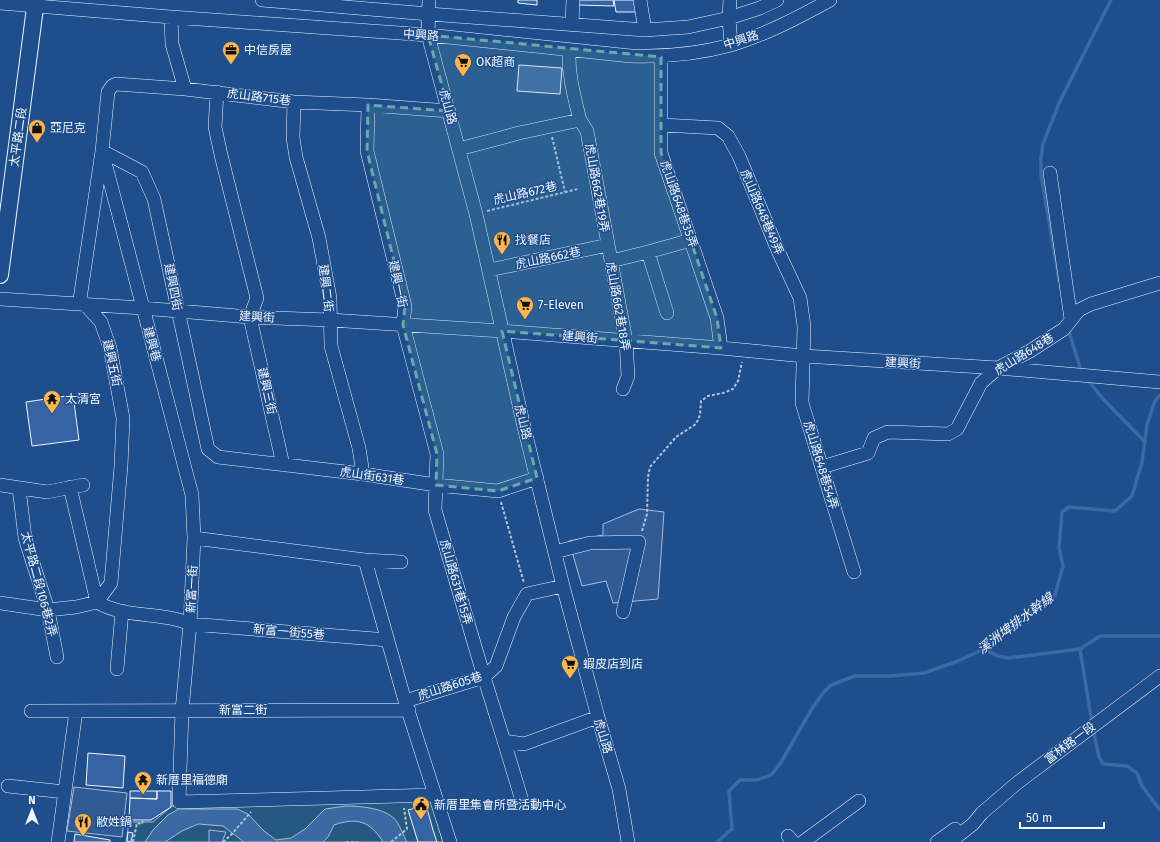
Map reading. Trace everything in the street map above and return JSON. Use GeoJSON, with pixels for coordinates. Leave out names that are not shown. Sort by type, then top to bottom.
{"type":"FeatureCollection","features":[{"type":"Feature","properties":{"kind":"main road","name":"太平路二段"},"geometry":{"type":"LineString","coordinates":[[0,275],[4,220],[36,3]]}},
{"type":"Feature","properties":{"kind":"street","name":"中興路"},"geometry":{"type":"LineString","coordinates":[[262,0],[645,30],[688,27],[729,18],[760,8],[777,0]]}},
{"type":"Feature","properties":{"kind":"street","name":"虎山路"},"geometry":{"type":"LineString","coordinates":[[429,0],[428,35],[476,214],[502,331],[563,586],[598,718],[619,789],[626,842]]}},
{"type":"Feature","properties":{"kind":"street"},"geometry":{"type":"LineString","coordinates":[[572,25],[573,0]]}},
{"type":"Feature","properties":{"kind":"street"},"geometry":{"type":"LineString","coordinates":[[640,0],[645,30]]}},
{"type":"Feature","properties":{"kind":"street"},"geometry":{"type":"LineString","coordinates":[[730,0],[729,18],[731,45]]}},
{"type":"Feature","properties":{"kind":"street","name":"中興路"},"geometry":{"type":"LineString","coordinates":[[0,3],[36,3],[171,17],[428,35],[631,56],[661,57],[701,52],[731,45],[770,30],[830,0]]}},
{"type":"Feature","properties":{"kind":"street"},"geometry":{"type":"LineString","coordinates":[[171,17],[172,44],[186,89]]}},
{"type":"Feature","properties":{"kind":"street","name":"虎山路662巷19弄"},"geometry":{"type":"LineString","coordinates":[[569,50],[568,66],[572,89],[584,125],[608,246]]}},
{"type":"Feature","properties":{"kind":"street","name":"虎山路648巷35弄"},"geometry":{"type":"LineString","coordinates":[[661,57],[661,152],[718,318],[721,348]]}},
{"type":"Feature","properties":{"kind":"street","name":"虎山路715巷"},"geometry":{"type":"LineString","coordinates":[[102,151],[108,92],[112,86],[116,84],[217,92],[294,102],[368,105],[449,111]]}},
{"type":"Feature","properties":{"kind":"street"},"geometry":{"type":"LineString","coordinates":[[217,92],[215,127],[257,298],[250,317]]}},
{"type":"Feature","properties":{"kind":"street","name":"建興二街"},"geometry":{"type":"LineString","coordinates":[[294,102],[293,138],[296,157],[319,238],[330,298],[331,346],[359,448],[363,474]]}},
{"type":"Feature","properties":{"kind":"street","name":"建興一街"},"geometry":{"type":"LineString","coordinates":[[368,105],[367,151],[405,306],[403,325],[437,454],[436,485]]}},
{"type":"Feature","properties":{"kind":"street"},"geometry":{"type":"LineString","coordinates":[[459,149],[518,133],[584,125]]}},
{"type":"Feature","properties":{"kind":"street","name":"虎山路648巷49弄"},"geometry":{"type":"LineString","coordinates":[[662,125],[718,128],[728,136],[739,156],[779,253],[800,298],[804,326],[804,356]]}},
{"type":"Feature","properties":{"kind":"street"},"geometry":{"type":"LineString","coordinates":[[85,304],[80,299],[102,151]]}},
{"type":"Feature","properties":{"kind":"street","name":"建興巷"},"geometry":{"type":"LineString","coordinates":[[102,151],[192,495],[194,538]]}},
{"type":"Feature","properties":{"kind":"street","name":"建興四街"},"geometry":{"type":"LineString","coordinates":[[102,151],[142,172],[154,199],[208,449]]}},
{"type":"Feature","properties":{"kind":"street"},"geometry":{"type":"LineString","coordinates":[[1050,173],[1068,323]]}},
{"type":"Feature","properties":{"kind":"street"},"geometry":{"type":"LineString","coordinates":[[611,261],[691,240]]}},
{"type":"Feature","properties":{"kind":"street","name":"虎山路662巷18弄"},"geometry":{"type":"LineString","coordinates":[[608,246],[626,341],[628,376],[623,389]]}},
{"type":"Feature","properties":{"kind":"street","name":"虎山路662巷"},"geometry":{"type":"LineString","coordinates":[[489,270],[608,246]]}},
{"type":"Feature","properties":{"kind":"street"},"geometry":{"type":"LineString","coordinates":[[648,252],[667,313]]}},
{"type":"Feature","properties":{"kind":"street","name":"虎山路648巷"},"geometry":{"type":"LineString","coordinates":[[822,467],[868,453],[874,438],[888,432],[948,434],[957,429],[981,383],[998,368],[1030,352],[1068,323],[1079,310],[1091,304],[1160,283]]}},
{"type":"Feature","properties":{"kind":"street","name":"建興街"},"geometry":{"type":"LineString","coordinates":[[0,299],[142,308],[250,317],[330,320],[502,331],[804,356],[998,368],[1160,382]]}},
{"type":"Feature","properties":{"kind":"street","name":"建興五街"},"geometry":{"type":"LineString","coordinates":[[85,304],[101,322],[110,348],[123,418],[121,466],[111,582],[97,602]]}},
{"type":"Feature","properties":{"kind":"street","name":"建興三街"},"geometry":{"type":"LineString","coordinates":[[250,317],[283,465]]}},
{"type":"Feature","properties":{"kind":"street","name":"虎山路648巷54弄"},"geometry":{"type":"LineString","coordinates":[[804,356],[802,403],[854,572]]}},
{"type":"Feature","properties":{"kind":"street","name":"虎山街631巷"},"geometry":{"type":"LineString","coordinates":[[208,449],[218,457],[363,474],[436,485],[498,491],[537,478]]}},
{"type":"Feature","properties":{"kind":"street"},"geometry":{"type":"LineString","coordinates":[[0,485],[47,492],[83,484]]}},
{"type":"Feature","properties":{"kind":"street","name":"虎山路631巷15弄"},"geometry":{"type":"LineString","coordinates":[[436,485],[435,510],[523,804]]}},
{"type":"Feature","properties":{"kind":"street"},"geometry":{"type":"LineString","coordinates":[[0,603],[48,610],[76,607],[97,602],[70,487]]}},
{"type":"Feature","properties":{"kind":"street","name":"太平路二段106巷2弄"},"geometry":{"type":"LineString","coordinates":[[19,488],[25,538],[48,610],[57,657]]}},
{"type":"Feature","properties":{"kind":"street"},"geometry":{"type":"LineString","coordinates":[[194,538],[364,560],[401,562]]}},
{"type":"Feature","properties":{"kind":"street","name":"新富一街"},"geometry":{"type":"LineString","coordinates":[[194,538],[190,624],[182,710],[179,802],[434,795]]}},
{"type":"Feature","properties":{"kind":"street"},"geometry":{"type":"LineString","coordinates":[[555,552],[590,543],[639,542],[623,612]]}},
{"type":"Feature","properties":{"kind":"street"},"geometry":{"type":"LineString","coordinates":[[364,560],[434,795],[450,842]]}},
{"type":"Feature","properties":{"kind":"street"},"geometry":{"type":"LineString","coordinates":[[527,594],[563,586]]}},
{"type":"Feature","properties":{"kind":"street","name":"虎山路605巷"},"geometry":{"type":"LineString","coordinates":[[407,705],[484,677],[496,666],[514,617],[527,594]]}},
{"type":"Feature","properties":{"kind":"street","name":"新富一街55巷"},"geometry":{"type":"LineString","coordinates":[[97,602],[102,606],[122,612],[180,619],[190,624],[388,640]]}},
{"type":"Feature","properties":{"kind":"street"},"geometry":{"type":"LineString","coordinates":[[117,669],[122,612]]}},
{"type":"Feature","properties":{"kind":"street","name":"富林路一段"},"geometry":{"type":"LineString","coordinates":[[950,842],[973,824],[982,813],[1017,783],[1160,676]]}},
{"type":"Feature","properties":{"kind":"street","name":"新富二街"},"geometry":{"type":"LineString","coordinates":[[31,712],[407,705]]}},
{"type":"Feature","properties":{"kind":"street"},"geometry":{"type":"LineString","coordinates":[[58,842],[76,711]]}},
{"type":"Feature","properties":{"kind":"street"},"geometry":{"type":"LineString","coordinates":[[504,741],[524,744],[598,718]]}},
{"type":"Feature","properties":{"kind":"street"},"geometry":{"type":"LineString","coordinates":[[8,786],[65,792]]}},
{"type":"Feature","properties":{"kind":"street"},"geometry":{"type":"LineString","coordinates":[[803,842],[859,801]]}},
{"type":"Feature","properties":{"kind":"street","name":"富林路一段"},"geometry":{"type":"LineString","coordinates":[[937,842],[968,819],[982,813]]}},
{"type":"Feature","properties":{"kind":"path"},"geometry":{"type":"LineString","coordinates":[[551,134],[565,192]]}},
{"type":"Feature","properties":{"kind":"path","name":"虎山路672巷"},"geometry":{"type":"LineString","coordinates":[[476,214],[578,189]]}},
{"type":"Feature","properties":{"kind":"path"},"geometry":{"type":"LineString","coordinates":[[639,542],[647,514],[648,477],[650,467],[676,437],[696,424],[700,415],[701,401],[708,396],[733,389],[738,381],[745,350]]}},
{"type":"Feature","properties":{"kind":"path"},"geometry":{"type":"LineString","coordinates":[[498,491],[527,594]]}},
{"type":"Feature","properties":{"kind":"path"},"geometry":{"type":"LineString","coordinates":[[391,842],[407,829],[403,808],[410,807]]}},
{"type":"Feature","properties":{"kind":"path"},"geometry":{"type":"LineString","coordinates":[[224,842],[252,810]]}},
{"type":"Feature","properties":{"kind":"path"},"geometry":{"type":"LineString","coordinates":[[133,842],[137,823],[142,824],[143,820]]}},
{"type":"Feature","properties":{"kind":"path"},"geometry":{"type":"LineString","coordinates":[[346,842],[358,842]]}},
{"type":"Feature","properties":{"kind":"highlighted area"},"geometry":{"type":"Polygon","coordinates":[[[428,35],[661,57],[661,153],[717,318],[721,348],[502,331],[537,478],[498,491],[436,485],[437,454],[403,325],[405,306],[367,151],[368,105],[449,111],[428,35]]]}},
{"type":"Feature","properties":{"kind":"shaded area"},"geometry":{"type":"Polygon","coordinates":[[[639,509],[664,512],[658,599],[613,603],[606,581],[582,586],[569,541],[603,535],[603,524],[639,509]]]}},
{"type":"Feature","properties":{"kind":"shaded area"},"geometry":{"type":"Polygon","coordinates":[[[74,787],[127,793],[122,837],[67,831],[74,787]]]}},
{"type":"Feature","properties":{"kind":"shaded area"},"geometry":{"type":"Polygon","coordinates":[[[431,801],[443,842],[126,842],[129,822],[153,822],[172,806],[431,801]]]}},
{"type":"Feature","properties":{"kind":"shaded area"},"geometry":{"type":"Polygon","coordinates":[[[346,806],[366,807],[381,811],[393,817],[400,827],[407,842],[383,842],[368,825],[356,821],[350,821],[334,825],[328,837],[323,842],[244,842],[223,826],[198,824],[182,831],[165,842],[145,842],[153,830],[168,815],[179,809],[237,809],[248,814],[264,831],[276,840],[291,838],[305,829],[325,809],[346,806]]]}},
{"type":"Feature","properties":{"kind":"shaded area"},"geometry":{"type":"Polygon","coordinates":[[[209,830],[226,832],[222,842],[209,842],[209,830]]]}},
{"type":"Feature","properties":{"kind":"building"},"geometry":{"type":"Polygon","coordinates":[[[518,0],[537,0],[537,5],[518,3],[518,0]]]}},
{"type":"Feature","properties":{"kind":"building"},"geometry":{"type":"Polygon","coordinates":[[[577,0],[613,0],[614,6],[577,5],[577,0]]]}},
{"type":"Feature","properties":{"kind":"building"},"geometry":{"type":"Polygon","coordinates":[[[614,0],[637,0],[639,12],[616,12],[614,0]]]}},
{"type":"Feature","properties":{"kind":"building"},"geometry":{"type":"Polygon","coordinates":[[[519,65],[562,68],[560,94],[517,91],[519,65]]]}},
{"type":"Feature","properties":{"kind":"building","name":"太清宮"},"geometry":{"type":"Polygon","coordinates":[[[73,395],[79,440],[32,446],[26,402],[73,395]]]}},
{"type":"Feature","properties":{"kind":"building"},"geometry":{"type":"Polygon","coordinates":[[[88,753],[125,756],[123,788],[86,785],[88,753]]]}},
{"type":"Feature","properties":{"kind":"building","name":"新厝里福德廟"},"geometry":{"type":"Polygon","coordinates":[[[130,791],[157,791],[157,799],[130,798],[130,791]]]}},
{"type":"Feature","properties":{"kind":"building"},"geometry":{"type":"Polygon","coordinates":[[[157,791],[171,791],[171,807],[151,820],[129,820],[130,798],[157,799],[157,791]]]}},
{"type":"Feature","properties":{"kind":"building","name":"新厝里集會所暨活動中心"},"geometry":{"type":"Polygon","coordinates":[[[426,805],[437,842],[418,842],[408,810],[426,805]]]}},
{"type":"Feature","properties":{"kind":"building"},"geometry":{"type":"Polygon","coordinates":[[[128,832],[133,833],[131,842],[127,841],[128,832]]]}},
{"type":"Feature","properties":{"kind":"building","name":"敝姓鍋"},"geometry":{"type":"Polygon","coordinates":[[[75,834],[110,840],[110,842],[74,842],[75,834]]]}},
{"type":"Feature","properties":{"kind":"waterway"},"geometry":{"type":"LineString","coordinates":[[1059,280],[1041,175],[1043,144],[1059,103],[1111,0]]}},
{"type":"Feature","properties":{"kind":"waterway"},"geometry":{"type":"LineString","coordinates":[[1068,329],[1082,373]]}},
{"type":"Feature","properties":{"kind":"waterway"},"geometry":{"type":"LineString","coordinates":[[1087,379],[1103,399],[1145,442]]}},
{"type":"Feature","properties":{"kind":"waterway","name":"溪洲埤排水幹線"},"geometry":{"type":"LineString","coordinates":[[717,842],[732,829],[729,791],[740,780],[757,780],[771,775],[780,764],[813,707],[831,685],[855,676],[891,676],[924,673],[958,661],[984,649],[996,634],[1015,621],[1047,603],[1055,595],[1063,566],[1059,548],[1062,512],[1069,507],[1115,511],[1132,496],[1142,462],[1147,425],[1155,401],[1160,395]]}},
{"type":"Feature","properties":{"kind":"waterway"},"geometry":{"type":"LineString","coordinates":[[984,649],[998,656],[1009,658],[1080,649],[1100,636],[1160,636]]}},
{"type":"Feature","properties":{"kind":"waterway"},"geometry":{"type":"LineString","coordinates":[[1080,649],[1092,723]]}},
{"type":"Feature","properties":{"kind":"waterway"},"geometry":{"type":"LineString","coordinates":[[1093,729],[1099,757],[1103,764],[1127,766],[1137,773],[1142,786],[1160,810]]}},
{"type":"Feature","properties":{"kind":"place","name":"中信房屋"},"geometry":{"type":"Point","coordinates":[231,65]}},
{"type":"Feature","properties":{"kind":"place","name":"OK超商"},"geometry":{"type":"Point","coordinates":[463,77]}},
{"type":"Feature","properties":{"kind":"place","name":"亞尼克"},"geometry":{"type":"Point","coordinates":[37,143]}},
{"type":"Feature","properties":{"kind":"place","name":"找餐店"},"geometry":{"type":"Point","coordinates":[502,255]}},
{"type":"Feature","properties":{"kind":"place","name":"7-Eleven"},"geometry":{"type":"Point","coordinates":[525,320]}},
{"type":"Feature","properties":{"kind":"place","name":"太清宮"},"geometry":{"type":"Point","coordinates":[52,414]}},
{"type":"Feature","properties":{"kind":"place","name":"蝦皮店到店"},"geometry":{"type":"Point","coordinates":[570,679]}},
{"type":"Feature","properties":{"kind":"place","name":"新厝里福德廟"},"geometry":{"type":"Point","coordinates":[143,795]}},
{"type":"Feature","properties":{"kind":"place","name":"新厝里集會所暨活動中心"},"geometry":{"type":"Point","coordinates":[421,820]}},
{"type":"Feature","properties":{"kind":"place","name":"敝姓鍋"},"geometry":{"type":"Point","coordinates":[83,837]}}]}
